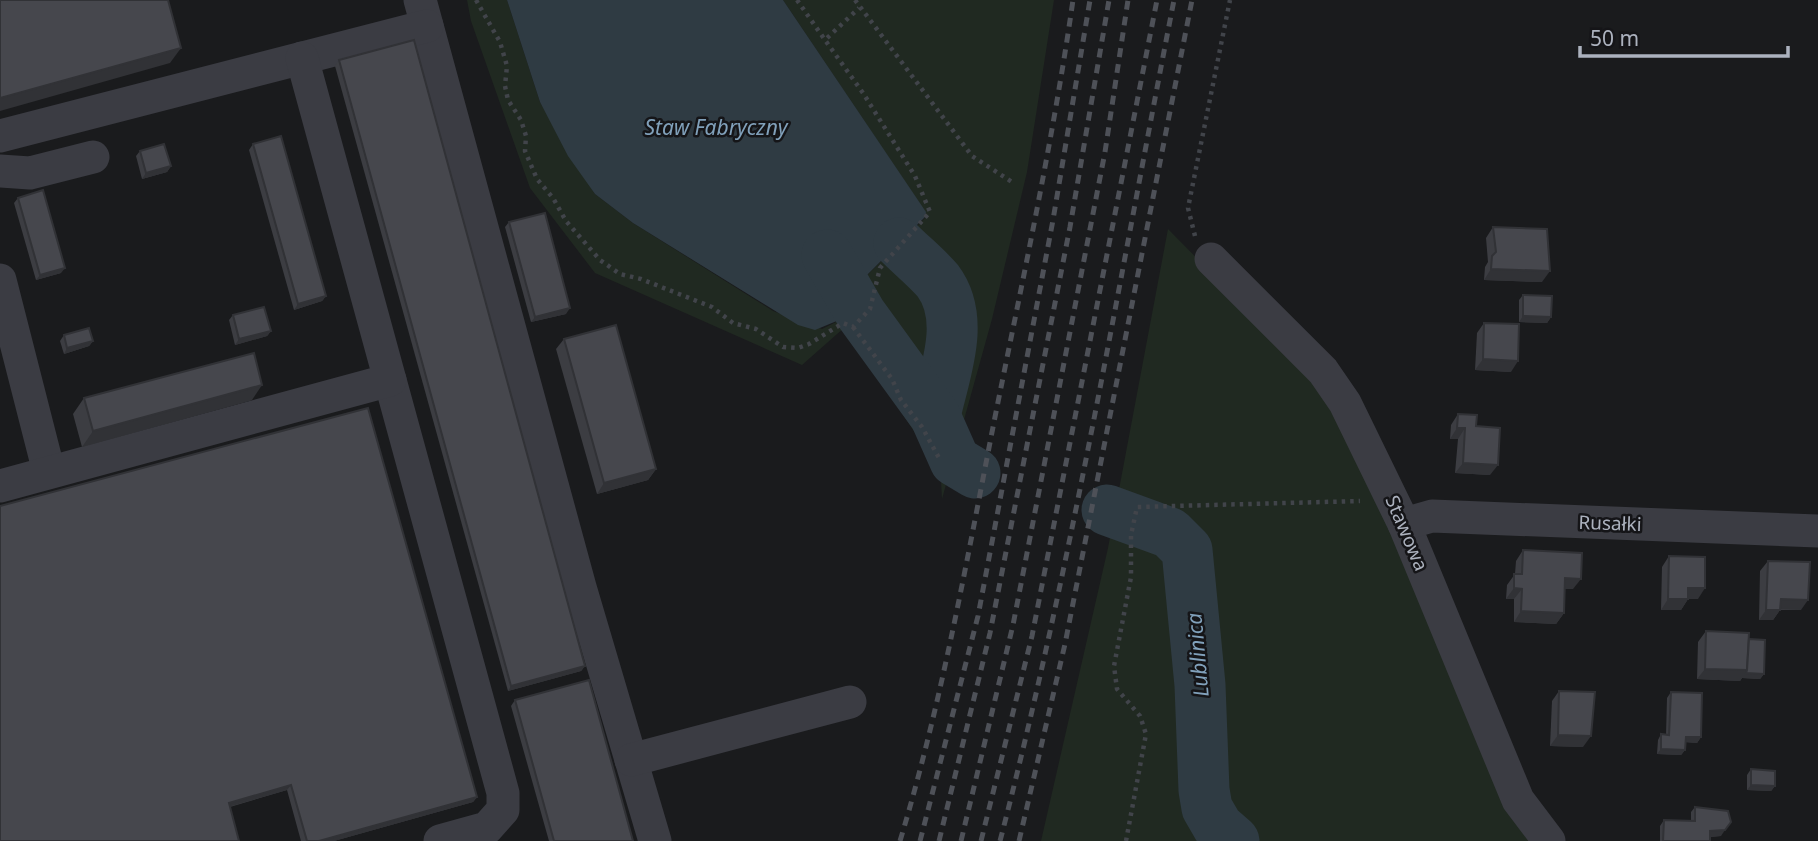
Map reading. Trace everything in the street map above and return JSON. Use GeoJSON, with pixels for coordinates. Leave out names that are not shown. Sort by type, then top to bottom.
{"type":"FeatureCollection","features":[{"type":"Feature","properties":{"kind":"street"},"geometry":{"type":"LineString","coordinates":[[0,136],[302,58],[423,13],[580,587],[655,841]]}},
{"type":"Feature","properties":{"kind":"street"},"geometry":{"type":"LineString","coordinates":[[302,58],[503,793],[503,810],[489,835],[440,841]]}},
{"type":"Feature","properties":{"kind":"street"},"geometry":{"type":"LineString","coordinates":[[0,171],[30,173],[93,157]]}},
{"type":"Feature","properties":{"kind":"street","name":"Stawowa"},"geometry":{"type":"LineString","coordinates":[[1211,259],[1328,378],[1356,423],[1398,512],[1518,800],[1549,841]]}},
{"type":"Feature","properties":{"kind":"street"},"geometry":{"type":"LineString","coordinates":[[0,281],[49,472]]}},
{"type":"Feature","properties":{"kind":"street"},"geometry":{"type":"LineString","coordinates":[[0,486],[390,380]]}},
{"type":"Feature","properties":{"kind":"street","name":"Rusałki"},"geometry":{"type":"LineString","coordinates":[[1398,512],[1432,516],[1818,531]]}},
{"type":"Feature","properties":{"kind":"street"},"geometry":{"type":"LineString","coordinates":[[631,760],[850,702]]}},
{"type":"Feature","properties":{"kind":"path"},"geometry":{"type":"LineString","coordinates":[[477,0],[500,43],[507,66],[505,86],[508,100],[521,120],[526,136],[525,151],[537,179],[553,198],[566,221],[600,260],[620,274],[641,279],[712,307],[733,323],[756,329],[783,347],[798,348],[844,323],[854,325],[892,380],[901,400],[922,427],[939,458]]}},
{"type":"Feature","properties":{"kind":"path"},"geometry":{"type":"LineString","coordinates":[[797,0],[863,93],[929,205],[928,218],[880,268],[870,309],[854,325]]}},
{"type":"Feature","properties":{"kind":"path"},"geometry":{"type":"LineString","coordinates":[[855,0],[972,156],[1015,184]]}},
{"type":"Feature","properties":{"kind":"path"},"geometry":{"type":"LineString","coordinates":[[1211,259],[1191,229],[1188,208],[1230,0]]}},
{"type":"Feature","properties":{"kind":"path"},"geometry":{"type":"LineString","coordinates":[[825,40],[859,8]]}},
{"type":"Feature","properties":{"kind":"path"},"geometry":{"type":"LineString","coordinates":[[1126,841],[1146,734],[1145,724],[1123,700],[1114,680],[1132,570],[1130,535],[1135,511],[1139,505],[1398,512]]}},
{"type":"Feature","properties":{"kind":"shaded area"},"geometry":{"type":"Polygon","coordinates":[[[467,0],[507,0],[540,102],[595,194],[633,223],[773,311],[822,329],[844,318],[855,322],[868,308],[857,285],[925,218],[926,213],[783,0],[1054,0],[1027,172],[992,319],[942,499],[941,481],[935,463],[845,327],[802,365],[595,273],[530,188],[471,21],[467,0]]]}},
{"type":"Feature","properties":{"kind":"shaded area"},"geometry":{"type":"Polygon","coordinates":[[[1168,229],[1318,381],[1347,431],[1534,841],[1041,841],[1108,548],[1168,229]]]}},
{"type":"Feature","properties":{"kind":"water","name":"Staw Fabryczny"},"geometry":{"type":"Polygon","coordinates":[[[507,0],[783,0],[926,212],[925,217],[857,285],[868,307],[855,322],[844,318],[815,330],[798,325],[633,223],[595,194],[568,156],[540,102],[507,0]]]}},
{"type":"Feature","properties":{"kind":"building"},"geometry":{"type":"Polygon","coordinates":[[[0,0],[168,0],[181,48],[0,98],[0,0]]]}},
{"type":"Feature","properties":{"kind":"building"},"geometry":{"type":"Polygon","coordinates":[[[414,40],[585,666],[511,686],[339,60],[414,40]]]}},
{"type":"Feature","properties":{"kind":"building"},"geometry":{"type":"Polygon","coordinates":[[[281,136],[326,296],[298,304],[253,144],[281,136]]]}},
{"type":"Feature","properties":{"kind":"building"},"geometry":{"type":"Polygon","coordinates":[[[164,144],[171,166],[146,173],[140,151],[164,144]]]}},
{"type":"Feature","properties":{"kind":"building"},"geometry":{"type":"Polygon","coordinates":[[[43,190],[65,268],[40,275],[18,198],[43,190]]]}},
{"type":"Feature","properties":{"kind":"building"},"geometry":{"type":"Polygon","coordinates":[[[545,213],[570,308],[535,317],[509,222],[545,213]]]}},
{"type":"Feature","properties":{"kind":"building"},"geometry":{"type":"Polygon","coordinates":[[[1493,227],[1547,229],[1550,271],[1491,269],[1492,256],[1496,252],[1493,227]]]}},
{"type":"Feature","properties":{"kind":"building"},"geometry":{"type":"Polygon","coordinates":[[[1523,295],[1552,296],[1551,317],[1523,316],[1523,295]]]}},
{"type":"Feature","properties":{"kind":"building"},"geometry":{"type":"Polygon","coordinates":[[[264,307],[271,331],[239,339],[233,315],[264,307]]]}},
{"type":"Feature","properties":{"kind":"building"},"geometry":{"type":"Polygon","coordinates":[[[1484,323],[1519,324],[1518,361],[1483,359],[1484,323]]]}},
{"type":"Feature","properties":{"kind":"building"},"geometry":{"type":"Polygon","coordinates":[[[616,325],[656,469],[604,483],[564,339],[616,325]]]}},
{"type":"Feature","properties":{"kind":"building"},"geometry":{"type":"Polygon","coordinates":[[[89,328],[93,341],[67,348],[64,335],[89,328]]]}},
{"type":"Feature","properties":{"kind":"building"},"geometry":{"type":"Polygon","coordinates":[[[254,353],[262,385],[93,431],[84,398],[254,353]]]}},
{"type":"Feature","properties":{"kind":"building"},"geometry":{"type":"Polygon","coordinates":[[[368,408],[477,797],[319,841],[307,841],[291,785],[229,803],[239,841],[0,841],[0,506],[368,408]]]}},
{"type":"Feature","properties":{"kind":"building"},"geometry":{"type":"Polygon","coordinates":[[[1458,414],[1477,415],[1476,426],[1500,428],[1498,465],[1463,463],[1465,428],[1457,428],[1458,414]]]}},
{"type":"Feature","properties":{"kind":"building"},"geometry":{"type":"Polygon","coordinates":[[[1523,550],[1582,553],[1581,579],[1565,578],[1564,613],[1521,611],[1522,589],[1514,588],[1514,574],[1522,574],[1523,550]]]}},
{"type":"Feature","properties":{"kind":"building"},"geometry":{"type":"Polygon","coordinates":[[[1669,556],[1705,557],[1705,588],[1688,588],[1688,599],[1668,599],[1669,556]]]}},
{"type":"Feature","properties":{"kind":"building"},"geometry":{"type":"Polygon","coordinates":[[[1768,561],[1810,562],[1808,600],[1781,599],[1780,610],[1766,610],[1768,561]]]}},
{"type":"Feature","properties":{"kind":"building"},"geometry":{"type":"Polygon","coordinates":[[[1706,631],[1749,633],[1747,670],[1705,669],[1706,631]]]}},
{"type":"Feature","properties":{"kind":"building"},"geometry":{"type":"Polygon","coordinates":[[[1749,639],[1765,640],[1764,674],[1746,673],[1749,639]]]}},
{"type":"Feature","properties":{"kind":"building"},"geometry":{"type":"Polygon","coordinates":[[[589,680],[633,841],[554,841],[515,700],[589,680]]]}},
{"type":"Feature","properties":{"kind":"building"},"geometry":{"type":"Polygon","coordinates":[[[1559,691],[1595,692],[1591,736],[1558,735],[1559,691]]]}},
{"type":"Feature","properties":{"kind":"building"},"geometry":{"type":"Polygon","coordinates":[[[1671,692],[1702,693],[1701,737],[1686,737],[1685,750],[1661,749],[1661,734],[1669,735],[1671,692]]]}},
{"type":"Feature","properties":{"kind":"building"},"geometry":{"type":"Polygon","coordinates":[[[1751,769],[1775,771],[1775,786],[1751,785],[1751,769]]]}},
{"type":"Feature","properties":{"kind":"building"},"geometry":{"type":"Polygon","coordinates":[[[1695,807],[1728,811],[1731,822],[1725,830],[1710,831],[1710,841],[1663,841],[1664,820],[1695,821],[1695,807]]]}},
{"type":"Feature","properties":{"kind":"waterway"},"geometry":{"type":"LineString","coordinates":[[899,243],[938,281],[947,296],[951,313],[951,347],[935,416]]}},
{"type":"Feature","properties":{"kind":"waterway"},"geometry":{"type":"LineString","coordinates":[[827,255],[861,314],[935,416],[955,461],[975,473]]}},
{"type":"Feature","properties":{"kind":"waterway","name":"Lublinica"},"geometry":{"type":"LineString","coordinates":[[1107,510],[1170,533],[1187,550],[1200,685],[1204,790],[1207,808],[1218,827],[1234,841]]}},
{"type":"Feature","properties":{"kind":"railway"},"geometry":{"type":"LineString","coordinates":[[900,841],[929,736],[964,577],[1047,157],[1073,0]]}},
{"type":"Feature","properties":{"kind":"railway"},"geometry":{"type":"LineString","coordinates":[[920,841],[978,616],[1053,220],[1090,0]]}},
{"type":"Feature","properties":{"kind":"railway"},"geometry":{"type":"LineString","coordinates":[[939,841],[990,633],[1070,227],[1109,0]]}},
{"type":"Feature","properties":{"kind":"railway"},"geometry":{"type":"LineString","coordinates":[[961,841],[1013,625],[1105,152],[1128,0]]}},
{"type":"Feature","properties":{"kind":"railway"},"geometry":{"type":"LineString","coordinates":[[981,841],[1032,636],[1157,0]]}},
{"type":"Feature","properties":{"kind":"railway"},"geometry":{"type":"LineString","coordinates":[[1000,841],[1072,527],[1174,0]]}},
{"type":"Feature","properties":{"kind":"railway"},"geometry":{"type":"LineString","coordinates":[[1019,841],[1065,644],[1192,0]]}}]}
